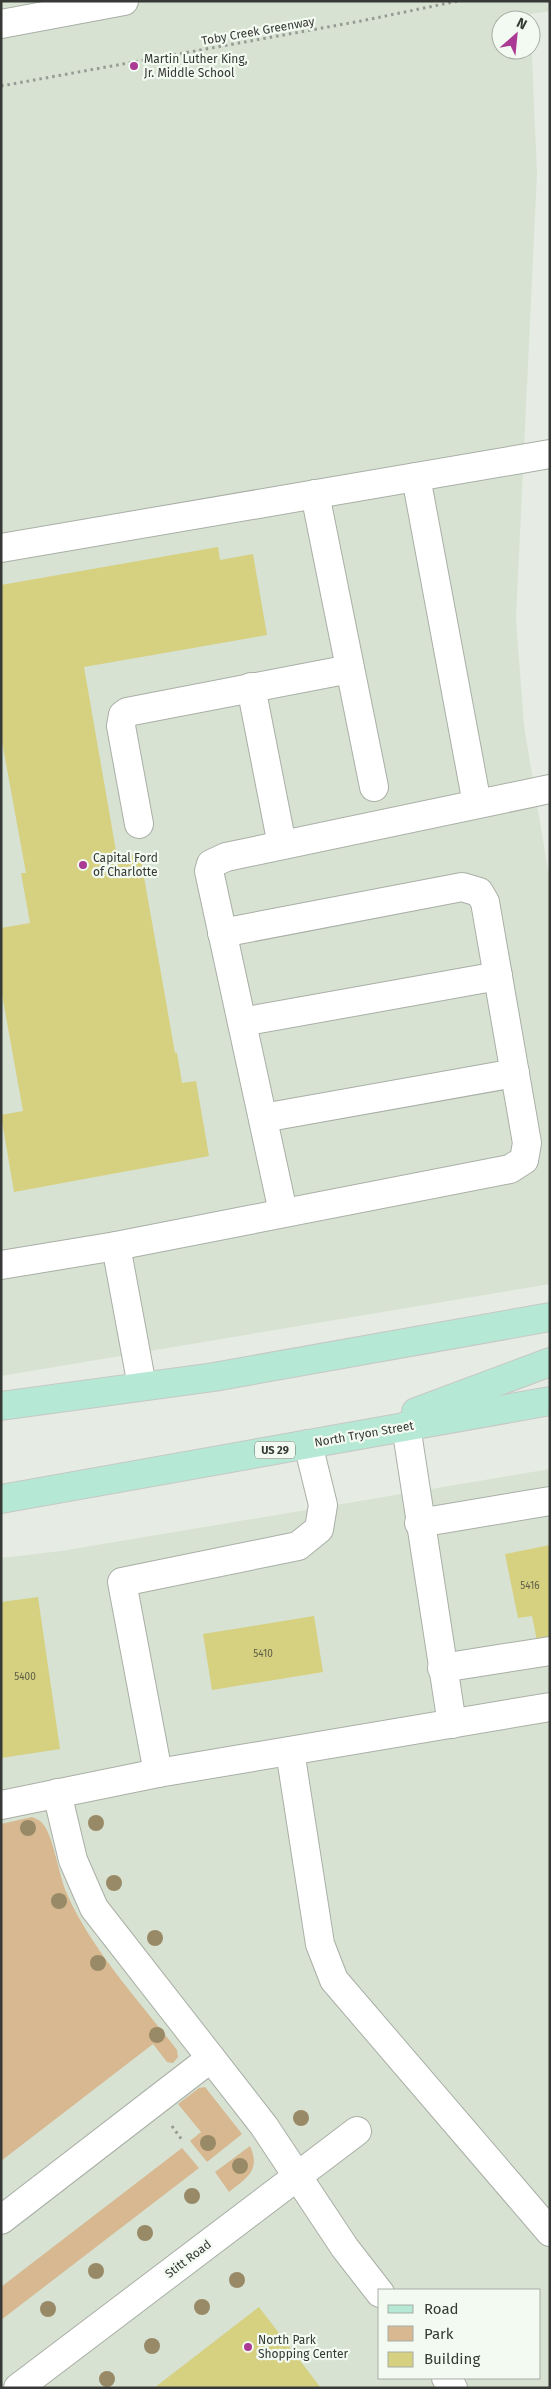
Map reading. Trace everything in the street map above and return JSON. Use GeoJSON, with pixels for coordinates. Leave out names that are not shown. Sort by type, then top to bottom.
{"type":"FeatureCollection","features":[{"type":"Feature","properties":{"kind":"main road"},"geometry":{"type":"LineString","coordinates":[[1,1406],[223,1375],[550,1317]]}},
{"type":"Feature","properties":{"kind":"main road"},"geometry":{"type":"LineString","coordinates":[[351,1436],[550,1362]]}},
{"type":"Feature","properties":{"kind":"main road","name":"North Tryon Street"},"geometry":{"type":"LineString","coordinates":[[1,1499],[550,1400]]}},
{"type":"Feature","properties":{"kind":"street"},"geometry":{"type":"LineString","coordinates":[[1,24],[124,1]]}},
{"type":"Feature","properties":{"kind":"street"},"geometry":{"type":"LineString","coordinates":[[1,548],[550,454]]}},
{"type":"Feature","properties":{"kind":"street"},"geometry":{"type":"LineString","coordinates":[[416,477],[477,804]]}},
{"type":"Feature","properties":{"kind":"street"},"geometry":{"type":"LineString","coordinates":[[315,494],[374,787]]}},
{"type":"Feature","properties":{"kind":"street"},"geometry":{"type":"LineString","coordinates":[[139,824],[121,726],[123,715],[136,709],[350,669]]}},
{"type":"Feature","properties":{"kind":"street"},"geometry":{"type":"LineString","coordinates":[[251,687],[282,845]]}},
{"type":"Feature","properties":{"kind":"street"},"geometry":{"type":"LineString","coordinates":[[283,1212],[222,933],[209,871],[210,864],[226,857],[550,789]]}},
{"type":"Feature","properties":{"kind":"street"},"geometry":{"type":"LineString","coordinates":[[1,1265],[116,1246],[515,1168],[526,1155],[527,1143],[498,976],[483,897],[479,892],[468,888],[222,933]]}},
{"type":"Feature","properties":{"kind":"street"},"geometry":{"type":"LineString","coordinates":[[242,1022],[498,976]]}},
{"type":"Feature","properties":{"kind":"street"},"geometry":{"type":"LineString","coordinates":[[263,1118],[515,1072]]}},
{"type":"Feature","properties":{"kind":"street"},"geometry":{"type":"LineString","coordinates":[[116,1246],[142,1386]]}},
{"type":"Feature","properties":{"kind":"street"},"geometry":{"type":"LineString","coordinates":[[406,1426],[419,1523],[452,1724]]}},
{"type":"Feature","properties":{"kind":"street"},"geometry":{"type":"LineString","coordinates":[[158,1773],[122,1582],[298,1546],[319,1529],[323,1505],[308,1444]]}},
{"type":"Feature","properties":{"kind":"street"},"geometry":{"type":"LineString","coordinates":[[419,1523],[550,1501]]}},
{"type":"Feature","properties":{"kind":"street"},"geometry":{"type":"LineString","coordinates":[[442,1668],[550,1651]]}},
{"type":"Feature","properties":{"kind":"street"},"geometry":{"type":"LineString","coordinates":[[1,1805],[158,1773],[550,1707]]}},
{"type":"Feature","properties":{"kind":"street"},"geometry":{"type":"LineString","coordinates":[[290,1751],[320,1944],[334,1980],[550,2232]]}},
{"type":"Feature","properties":{"kind":"street"},"geometry":{"type":"LineString","coordinates":[[56,1793],[73,1860],[94,1908],[264,2126],[345,2248],[378,2290]]}},
{"type":"Feature","properties":{"kind":"street"},"geometry":{"type":"LineString","coordinates":[[1,2220],[211,2058]]}},
{"type":"Feature","properties":{"kind":"street","name":"Stitt Road"},"geometry":{"type":"LineString","coordinates":[[18,2388],[358,2131]]}},
{"type":"Feature","properties":{"kind":"path","name":"Toby Creek Greenway"},"geometry":{"type":"LineString","coordinates":[[1,86],[361,21],[458,1]]}},
{"type":"Feature","properties":{"kind":"shaded area"},"geometry":{"type":"Polygon","coordinates":[[[1,1],[550,1],[550,11],[541,12],[541,10],[491,10],[491,60],[532,60],[537,174],[516,619],[524,726],[550,882],[550,1284],[1,1376],[1,1]]]}},
{"type":"Feature","properties":{"kind":"shaded area"},"geometry":{"type":"Polygon","coordinates":[[[550,1469],[550,2388],[1,2388],[1,1558],[61,1551],[550,1469]]]}},
{"type":"Feature","properties":{"kind":"green space"},"geometry":{"type":"Polygon","coordinates":[[[32,1817],[40,1821],[46,1828],[53,1845],[67,1894],[89,1935],[117,1975],[177,2050],[178,2057],[173,2063],[167,2062],[153,2044],[1,2161],[1,1824],[32,1817]]]}},
{"type":"Feature","properties":{"kind":"green space"},"geometry":{"type":"Polygon","coordinates":[[[205,2087],[242,2134],[207,2162],[190,2141],[201,2132],[178,2104],[199,2088],[205,2087]]]}},
{"type":"Feature","properties":{"kind":"green space"},"geometry":{"type":"Polygon","coordinates":[[[250,2146],[254,2161],[253,2167],[246,2178],[229,2192],[215,2172],[250,2146]]]}},
{"type":"Feature","properties":{"kind":"green space"},"geometry":{"type":"Polygon","coordinates":[[[182,2148],[199,2168],[1,2320],[1,2287],[182,2148]]]}},
{"type":"Feature","properties":{"kind":"building","name":"Capital Ford of Charlotte"},"geometry":{"type":"Polygon","coordinates":[[[218,547],[220,560],[253,554],[267,635],[84,667],[117,857],[140,854],[175,1053],[177,1053],[182,1083],[196,1081],[209,1156],[14,1192],[1,1115],[23,1111],[1,989],[1,928],[30,923],[21,873],[26,873],[1,736],[1,585],[218,547]]]}},
{"type":"Feature","properties":{"kind":"building"},"geometry":{"type":"Polygon","coordinates":[[[550,1545],[550,1639],[537,1641],[532,1616],[518,1618],[505,1554],[550,1545]]]}},
{"type":"Feature","properties":{"kind":"building"},"geometry":{"type":"Polygon","coordinates":[[[38,1597],[60,1749],[1,1758],[1,1602],[38,1597]]]}},
{"type":"Feature","properties":{"kind":"building"},"geometry":{"type":"Polygon","coordinates":[[[314,1616],[323,1672],[212,1690],[203,1634],[314,1616]]]}},
{"type":"Feature","properties":{"kind":"building","name":"North Park Shopping Center"},"geometry":{"type":"Polygon","coordinates":[[[259,2307],[321,2388],[154,2388],[259,2307]]]}},
{"type":"Feature","properties":{"kind":"place","name":"Martin Luther King, Jr. Middle School"},"geometry":{"type":"Point","coordinates":[134,66]}},
{"type":"Feature","properties":{"kind":"place","name":"Capital Ford of Charlotte"},"geometry":{"type":"Point","coordinates":[83,865]}},
{"type":"Feature","properties":{"kind":"place","name":"North Park Shopping Center"},"geometry":{"type":"Point","coordinates":[248,2347]}}]}
